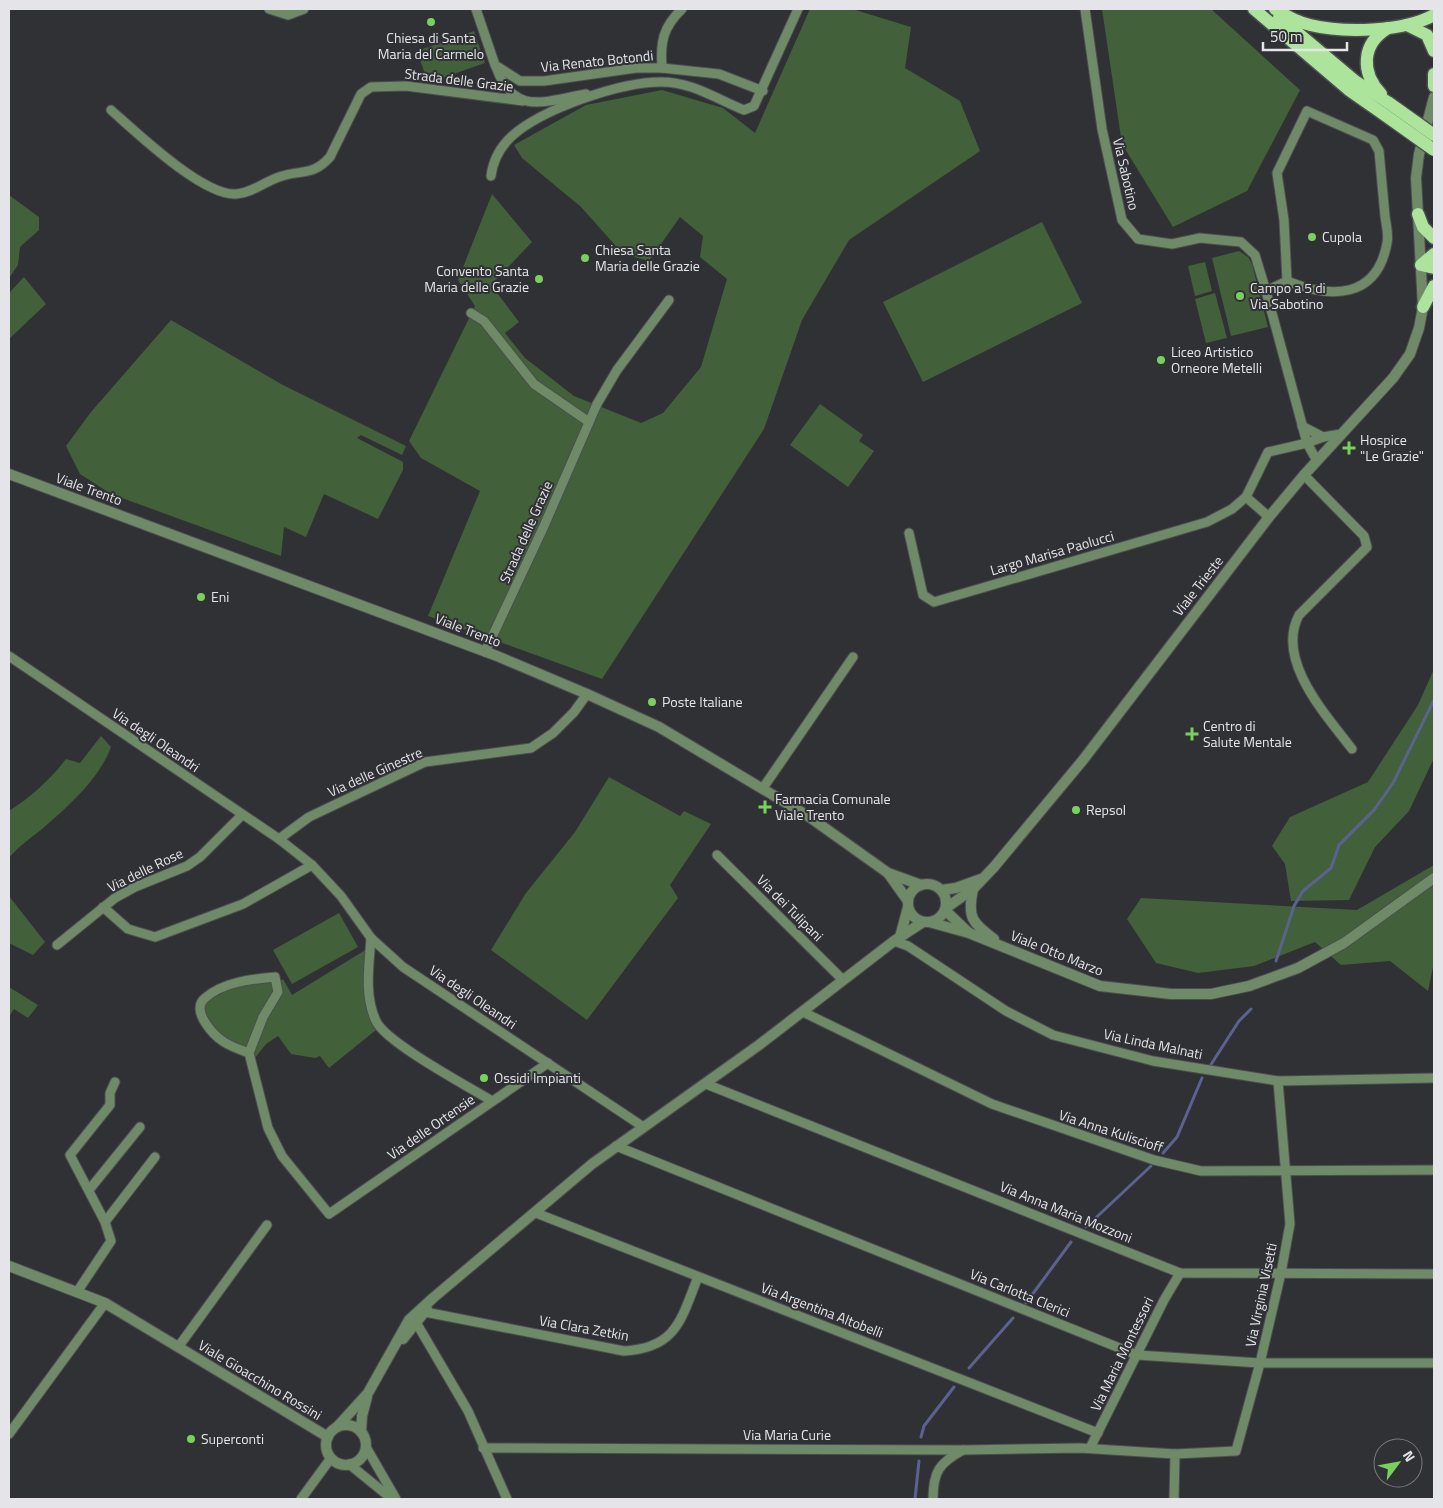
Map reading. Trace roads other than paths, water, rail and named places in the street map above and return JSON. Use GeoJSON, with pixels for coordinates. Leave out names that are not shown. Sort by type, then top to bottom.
{"type":"FeatureCollection","features":[{"type":"Feature","properties":{"kind":"main road"},"geometry":{"type":"LineString","coordinates":[[1254,9],[1349,90],[1434,135]]}},
{"type":"Feature","properties":{"kind":"main road"},"geometry":{"type":"LineString","coordinates":[[1271,9],[1434,150]]}},
{"type":"Feature","properties":{"kind":"main road"},"geometry":{"type":"LineString","coordinates":[[1275,9],[1309,25],[1388,28],[1408,25],[1434,15]]}},
{"type":"Feature","properties":{"kind":"main road"},"geometry":{"type":"LineString","coordinates":[[1422,20],[1432,32],[1434,51]]}},
{"type":"Feature","properties":{"kind":"main road"},"geometry":{"type":"LineString","coordinates":[[1408,25],[1432,32]]}},
{"type":"Feature","properties":{"kind":"main road"},"geometry":{"type":"LineString","coordinates":[[1386,108],[1368,75],[1366,58],[1372,41],[1388,28]]}},
{"type":"Feature","properties":{"kind":"main road"},"geometry":{"type":"LineString","coordinates":[[1434,74],[1434,86]]}},
{"type":"Feature","properties":{"kind":"main road"},"geometry":{"type":"LineString","coordinates":[[1418,214],[1423,227],[1434,238]]}},
{"type":"Feature","properties":{"kind":"main road"},"geometry":{"type":"LineString","coordinates":[[1421,265],[1434,254]]}},
{"type":"Feature","properties":{"kind":"main road"},"geometry":{"type":"LineString","coordinates":[[1421,265],[1434,268]]}},
{"type":"Feature","properties":{"kind":"main road"},"geometry":{"type":"LineString","coordinates":[[1423,307],[1434,286]]}},
{"type":"Feature","properties":{"kind":"street"},"geometry":{"type":"LineString","coordinates":[[269,9],[288,14],[304,9]]}},
{"type":"Feature","properties":{"kind":"street"},"geometry":{"type":"LineString","coordinates":[[476,9],[495,65]]}},
{"type":"Feature","properties":{"kind":"street"},"geometry":{"type":"LineString","coordinates":[[662,68],[660,47],[663,38],[674,16],[682,9]]}},
{"type":"Feature","properties":{"kind":"street","name":"Strada delle Grazie"},"geometry":{"type":"LineString","coordinates":[[112,110],[173,164],[224,193],[235,194],[246,192],[281,176],[314,171],[323,165],[330,157],[361,94],[371,87],[406,86],[541,102],[644,83],[662,82],[700,88],[744,110],[754,106],[763,91],[798,9]]}},
{"type":"Feature","properties":{"kind":"street","name":"Via Sabotino"},"geometry":{"type":"LineString","coordinates":[[1085,9],[1102,129],[1122,220],[1138,239],[1172,244],[1200,238],[1241,242],[1255,255],[1307,444],[1317,461]]}},
{"type":"Feature","properties":{"kind":"street","name":"Via Renato Botondi"},"geometry":{"type":"LineString","coordinates":[[495,65],[520,81],[544,81],[636,68],[662,68],[719,74],[763,91]]}},
{"type":"Feature","properties":{"kind":"street","name":"Strada delle Grazie"},"geometry":{"type":"LineString","coordinates":[[495,65],[501,82],[513,96],[523,101]]}},
{"type":"Feature","properties":{"kind":"street","name":"Strada delle Grazie"},"geometry":{"type":"LineString","coordinates":[[491,176],[492,163],[510,137],[541,116],[599,92]]}},
{"type":"Feature","properties":{"kind":"street","name":"Viale Trieste"},"geometry":{"type":"LineString","coordinates":[[946,909],[973,890],[1083,760],[1269,517],[1304,474],[1394,378],[1410,354],[1420,328],[1423,307],[1416,178],[1418,162],[1434,97]]}},
{"type":"Feature","properties":{"kind":"street"},"geometry":{"type":"LineString","coordinates":[[1266,291],[1288,281],[1323,292],[1344,293],[1364,284],[1381,266],[1388,242],[1379,151],[1373,140],[1307,111],[1277,173],[1285,229],[1288,281]]}},
{"type":"Feature","properties":{"kind":"street","name":"Strada delle Grazie"},"geometry":{"type":"LineString","coordinates":[[485,652],[597,404],[617,370],[669,300]]}},
{"type":"Feature","properties":{"kind":"street"},"geometry":{"type":"LineString","coordinates":[[470,313],[484,321],[534,384],[589,422]]}},
{"type":"Feature","properties":{"kind":"street"},"geometry":{"type":"LineString","coordinates":[[1302,426],[1323,437]]}},
{"type":"Feature","properties":{"kind":"street"},"geometry":{"type":"LineString","coordinates":[[1307,444],[1323,437],[1341,434]]}},
{"type":"Feature","properties":{"kind":"street","name":"Largo Marisa Paolucci"},"geometry":{"type":"LineString","coordinates":[[909,533],[923,595],[934,602],[1207,522],[1232,509],[1246,497],[1268,452],[1307,444]]}},
{"type":"Feature","properties":{"kind":"street","name":"Viale Trento"},"geometry":{"type":"LineString","coordinates":[[9,474],[485,652],[587,694],[659,727],[808,816],[888,873],[921,885]]}},
{"type":"Feature","properties":{"kind":"street"},"geometry":{"type":"LineString","coordinates":[[1304,474],[1364,536],[1367,547],[1299,615],[1293,627],[1296,666],[1304,683],[1352,749]]}},
{"type":"Feature","properties":{"kind":"street"},"geometry":{"type":"LineString","coordinates":[[1246,497],[1269,517]]}},
{"type":"Feature","properties":{"kind":"street","name":"Via degli Oleandri"},"geometry":{"type":"LineString","coordinates":[[9,656],[279,839],[312,864],[341,896],[371,938],[403,967],[642,1126]]}},
{"type":"Feature","properties":{"kind":"street"},"geometry":{"type":"LineString","coordinates":[[763,788],[854,657]]}},
{"type":"Feature","properties":{"kind":"street","name":"Via delle Ginestre"},"geometry":{"type":"LineString","coordinates":[[279,839],[309,817],[425,762],[532,748],[553,733],[574,712],[587,694]]}},
{"type":"Feature","properties":{"kind":"street","name":"Via delle Rose"},"geometry":{"type":"LineString","coordinates":[[57,945],[103,907],[135,887],[187,866],[200,857],[242,815]]}},
{"type":"Feature","properties":{"kind":"street","name":"Via dei Tulipani"},"geometry":{"type":"LineString","coordinates":[[717,855],[843,980]]}},
{"type":"Feature","properties":{"kind":"street"},"geometry":{"type":"LineString","coordinates":[[103,907],[128,929],[155,937],[243,904],[312,864]]}},
{"type":"Feature","properties":{"kind":"street","name":"Viale Trento"},"geometry":{"type":"LineString","coordinates":[[888,873],[908,904]]}},
{"type":"Feature","properties":{"kind":"street"},"geometry":{"type":"LineString","coordinates":[[942,890],[956,888],[984,878]]}},
{"type":"Feature","properties":{"kind":"street","name":"Viale Otto Marzo"},"geometry":{"type":"LineString","coordinates":[[926,922],[969,933],[1100,986],[1170,994],[1211,994],[1249,986],[1298,968],[1344,943],[1434,878]]}},
{"type":"Feature","properties":{"kind":"street"},"geometry":{"type":"LineString","coordinates":[[394,1499],[349,1464],[336,1462],[331,1458],[326,1448],[328,1437],[368,1393],[409,1320],[433,1298],[642,1126],[706,1084],[897,939],[926,922],[939,919],[946,909],[947,902],[942,890],[932,884],[921,885],[914,889],[897,939]]}},
{"type":"Feature","properties":{"kind":"street"},"geometry":{"type":"LineString","coordinates":[[973,890],[970,916],[975,925],[1002,946]]}},
{"type":"Feature","properties":{"kind":"street"},"geometry":{"type":"LineString","coordinates":[[908,904],[914,916],[926,922]]}},
{"type":"Feature","properties":{"kind":"street","name":"Viale Otto Marzo"},"geometry":{"type":"LineString","coordinates":[[946,909],[969,933]]}},
{"type":"Feature","properties":{"kind":"street"},"geometry":{"type":"LineString","coordinates":[[371,938],[368,985],[376,1022],[389,1038],[492,1102]]}},
{"type":"Feature","properties":{"kind":"street","name":"Via Linda Malnati"},"geometry":{"type":"LineString","coordinates":[[897,939],[1006,1012],[1053,1035],[1153,1060],[1278,1081],[1434,1078]]}},
{"type":"Feature","properties":{"kind":"street"},"geometry":{"type":"LineString","coordinates":[[275,977],[278,992],[263,1016],[249,1053],[232,1047],[213,1033],[201,1014],[200,1004],[204,998],[236,983],[275,977]]}},
{"type":"Feature","properties":{"kind":"street","name":"Via Anna Kuliscioff"},"geometry":{"type":"LineString","coordinates":[[803,1012],[992,1104],[1154,1160],[1201,1171],[1434,1170]]}},
{"type":"Feature","properties":{"kind":"street","name":"Via delle Ortensie"},"geometry":{"type":"LineString","coordinates":[[249,1053],[268,1128],[282,1156],[329,1214],[548,1063]]}},
{"type":"Feature","properties":{"kind":"street","name":"Via Virginia Visetti"},"geometry":{"type":"LineString","coordinates":[[1090,1448],[1175,1454],[1236,1451],[1260,1363],[1281,1273],[1290,1224],[1278,1081]]}},
{"type":"Feature","properties":{"kind":"street"},"geometry":{"type":"LineString","coordinates":[[77,1292],[111,1240],[105,1222],[70,1155],[110,1105],[110,1093],[115,1082]]}},
{"type":"Feature","properties":{"kind":"street","name":"Via Anna Maria Mozzoni"},"geometry":{"type":"LineString","coordinates":[[706,1084],[1180,1272],[1434,1274]]}},
{"type":"Feature","properties":{"kind":"street"},"geometry":{"type":"LineString","coordinates":[[89,1190],[140,1127]]}},
{"type":"Feature","properties":{"kind":"street","name":"Via Carlotta Clerici"},"geometry":{"type":"LineString","coordinates":[[616,1146],[1136,1355],[1260,1363],[1434,1363]]}},
{"type":"Feature","properties":{"kind":"street"},"geometry":{"type":"LineString","coordinates":[[105,1222],[155,1157]]}},
{"type":"Feature","properties":{"kind":"street","name":"Via Argentina Altobelli"},"geometry":{"type":"LineString","coordinates":[[536,1213],[1098,1434]]}},
{"type":"Feature","properties":{"kind":"street","name":"Viale Gioacchino Rossini"},"geometry":{"type":"LineString","coordinates":[[179,1346],[268,1225]]}},
{"type":"Feature","properties":{"kind":"street","name":"Viale Gioacchino Rossini"},"geometry":{"type":"LineString","coordinates":[[9,1266],[105,1303],[328,1437]]}},
{"type":"Feature","properties":{"kind":"street","name":"Via Maria Montessori"},"geometry":{"type":"LineString","coordinates":[[1090,1448],[1180,1272]]}},
{"type":"Feature","properties":{"kind":"street","name":"Via Clara Zetkin"},"geometry":{"type":"LineString","coordinates":[[425,1312],[624,1351],[644,1350],[654,1347],[676,1328],[698,1276]]}},
{"type":"Feature","properties":{"kind":"street"},"geometry":{"type":"LineString","coordinates":[[396,1346],[417,1324],[433,1298]]}},
{"type":"Feature","properties":{"kind":"street"},"geometry":{"type":"LineString","coordinates":[[9,1434],[105,1303]]}},
{"type":"Feature","properties":{"kind":"street"},"geometry":{"type":"LineString","coordinates":[[417,1324],[468,1411],[507,1499]]}},
{"type":"Feature","properties":{"kind":"street"},"geometry":{"type":"LineString","coordinates":[[368,1393],[362,1416],[361,1432],[366,1446],[394,1499]]}},
{"type":"Feature","properties":{"kind":"street"},"geometry":{"type":"LineString","coordinates":[[337,1427],[350,1425],[361,1432]]}},
{"type":"Feature","properties":{"kind":"street"},"geometry":{"type":"LineString","coordinates":[[349,1464],[360,1458],[366,1446]]}},
{"type":"Feature","properties":{"kind":"street","name":"Via Maria Curie"},"geometry":{"type":"LineString","coordinates":[[483,1448],[963,1450],[1090,1448]]}},
{"type":"Feature","properties":{"kind":"street"},"geometry":{"type":"LineString","coordinates":[[933,1499],[936,1472],[949,1458],[963,1450]]}},
{"type":"Feature","properties":{"kind":"street"},"geometry":{"type":"LineString","coordinates":[[1174,1499],[1175,1454]]}},
{"type":"Feature","properties":{"kind":"street"},"geometry":{"type":"LineString","coordinates":[[301,1499],[331,1458]]}},
{"type":"Feature","properties":{"kind":"waterway"},"geometry":{"type":"LineString","coordinates":[[1276,961],[1294,906],[1303,891],[1331,868],[1339,845],[1374,810],[1393,783],[1434,700]]}},
{"type":"Feature","properties":{"kind":"waterway"},"geometry":{"type":"LineString","coordinates":[[1210,1066],[1239,1021],[1251,1009]]}},
{"type":"Feature","properties":{"kind":"waterway"},"geometry":{"type":"LineString","coordinates":[[1163,1153],[1177,1137],[1202,1078]]}},
{"type":"Feature","properties":{"kind":"waterway"},"geometry":{"type":"LineString","coordinates":[[1086,1227],[1151,1166]]}},
{"type":"Feature","properties":{"kind":"waterway"},"geometry":{"type":"LineString","coordinates":[[1026,1303],[1071,1242]]}},
{"type":"Feature","properties":{"kind":"waterway"},"geometry":{"type":"LineString","coordinates":[[969,1368],[1013,1318]]}},
{"type":"Feature","properties":{"kind":"waterway"},"geometry":{"type":"LineString","coordinates":[[921,1437],[924,1426],[954,1387]]}},
{"type":"Feature","properties":{"kind":"waterway"},"geometry":{"type":"LineString","coordinates":[[915,1499],[919,1461]]}},
{"type":"Feature","properties":{"kind":"place","name":"Chiesa di Santa Maria del Carmelo"},"geometry":{"type":"Point","coordinates":[431,22]}},
{"type":"Feature","properties":{"kind":"place","name":"Cupola"},"geometry":{"type":"Point","coordinates":[1312,237]}},
{"type":"Feature","properties":{"kind":"place","name":"Chiesa Santa Maria delle Grazie"},"geometry":{"type":"Point","coordinates":[585,258]}},
{"type":"Feature","properties":{"kind":"place","name":"Convento Santa Maria delle Grazie"},"geometry":{"type":"Point","coordinates":[539,279]}},
{"type":"Feature","properties":{"kind":"place","name":"Campo a 5 di Via Sabotino"},"geometry":{"type":"Point","coordinates":[1240,296]}},
{"type":"Feature","properties":{"kind":"place","name":"Liceo Artistico Orneore Metelli"},"geometry":{"type":"Point","coordinates":[1161,360]}},
{"type":"Feature","properties":{"kind":"place","name":"Hospice \"Le Grazie\""},"geometry":{"type":"Point","coordinates":[1349,448]}},
{"type":"Feature","properties":{"kind":"place","name":"Eni"},"geometry":{"type":"Point","coordinates":[201,597]}},
{"type":"Feature","properties":{"kind":"place","name":"Poste Italiane"},"geometry":{"type":"Point","coordinates":[652,702]}},
{"type":"Feature","properties":{"kind":"place","name":"Centro di Salute Mentale"},"geometry":{"type":"Point","coordinates":[1192,734]}},
{"type":"Feature","properties":{"kind":"place","name":"Farmacia Comunale Viale Trento"},"geometry":{"type":"Point","coordinates":[765,807]}},
{"type":"Feature","properties":{"kind":"place","name":"Repsol"},"geometry":{"type":"Point","coordinates":[1076,810]}},
{"type":"Feature","properties":{"kind":"place","name":"Ossidi Impianti"},"geometry":{"type":"Point","coordinates":[484,1078]}},
{"type":"Feature","properties":{"kind":"place","name":"Superconti"},"geometry":{"type":"Point","coordinates":[191,1439]}}]}
